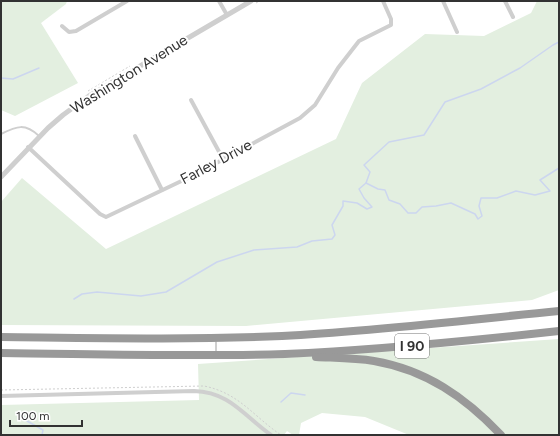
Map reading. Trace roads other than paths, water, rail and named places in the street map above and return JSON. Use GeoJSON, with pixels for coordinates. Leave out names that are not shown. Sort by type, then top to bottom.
{"type":"FeatureCollection","features":[{"type":"Feature","properties":{"kind":"highway","name":"I 90"},"geometry":{"type":"LineString","coordinates":[[1,337],[216,338],[344,331],[556,311]]}},
{"type":"Feature","properties":{"kind":"highway","name":"I 90"},"geometry":{"type":"LineString","coordinates":[[1,353],[264,354],[398,347],[559,332]]}},
{"type":"Feature","properties":{"kind":"highway"},"geometry":{"type":"LineString","coordinates":[[264,354],[362,360],[400,368],[426,378],[449,390],[470,405],[501,435]]}},
{"type":"Feature","properties":{"kind":"street"},"geometry":{"type":"LineString","coordinates":[[62,26],[69,32],[76,31],[127,1]]}},
{"type":"Feature","properties":{"kind":"street"},"geometry":{"type":"LineString","coordinates":[[218,1],[227,15]]}},
{"type":"Feature","properties":{"kind":"street","name":"Farley Drive"},"geometry":{"type":"LineString","coordinates":[[28,147],[103,216],[106,217],[223,159],[304,115],[315,105],[338,68],[359,40],[391,24],[391,19],[383,1]]}},
{"type":"Feature","properties":{"kind":"street"},"geometry":{"type":"LineString","coordinates":[[443,1],[457,32]]}},
{"type":"Feature","properties":{"kind":"street"},"geometry":{"type":"LineString","coordinates":[[505,1],[513,17]]}},
{"type":"Feature","properties":{"kind":"street","name":"Washington Avenue"},"geometry":{"type":"LineString","coordinates":[[1,177],[28,147],[63,115],[89,96],[227,15],[252,3]]}},
{"type":"Feature","properties":{"kind":"street"},"geometry":{"type":"LineString","coordinates":[[191,100],[223,159]]}},
{"type":"Feature","properties":{"kind":"street"},"geometry":{"type":"LineString","coordinates":[[135,136],[162,190]]}},
{"type":"Feature","properties":{"kind":"street"},"geometry":{"type":"LineString","coordinates":[[1,396],[194,391],[207,392],[230,401],[271,435]]}},
{"type":"Feature","properties":{"kind":"lane"},"geometry":{"type":"LineString","coordinates":[[1,134],[17,127],[26,127],[33,130],[40,136]]}},
{"type":"Feature","properties":{"kind":"lane"},"geometry":{"type":"LineString","coordinates":[[216,338],[216,355]]}},
{"type":"Feature","properties":{"kind":"waterway"},"geometry":{"type":"LineString","coordinates":[[366,183],[370,172],[364,165],[389,142],[424,135],[445,102],[481,89],[520,68],[559,42]]}},
{"type":"Feature","properties":{"kind":"waterway"},"geometry":{"type":"LineString","coordinates":[[1,78],[13,79],[39,68]]}},
{"type":"Feature","properties":{"kind":"waterway"},"geometry":{"type":"LineString","coordinates":[[74,299],[82,294],[97,292],[141,296],[166,292],[217,262],[254,250],[297,247],[312,241],[332,239],[335,235],[332,225],[343,206],[343,201],[357,203],[367,209],[372,207],[364,198],[359,189],[366,183],[378,189],[385,190],[389,200],[400,204],[408,213],[416,213],[422,207],[451,203],[475,214],[478,219],[482,216],[479,206],[481,198],[497,198],[516,191],[535,195],[550,191],[540,180],[559,168]]}},
{"type":"Feature","properties":{"kind":"waterway"},"geometry":{"type":"LineString","coordinates":[[281,402],[291,393],[305,395]]}},
{"type":"Feature","properties":{"kind":"waterway"},"geometry":{"type":"LineString","coordinates":[[24,417],[27,421],[43,430],[42,435]]}}]}
